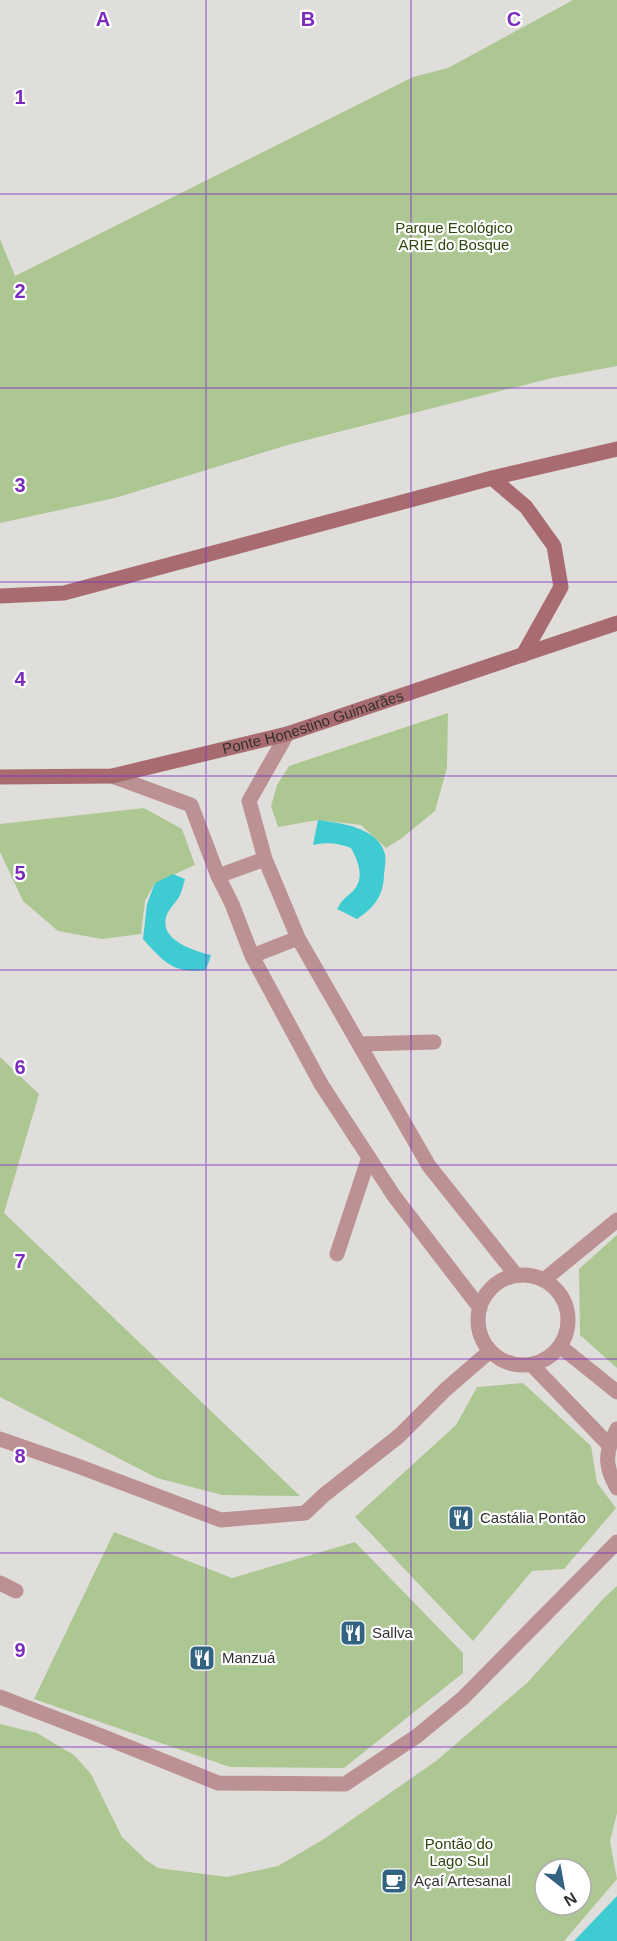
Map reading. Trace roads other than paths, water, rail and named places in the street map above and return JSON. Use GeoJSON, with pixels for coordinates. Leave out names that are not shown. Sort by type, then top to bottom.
{"type":"FeatureCollection","features":[{"type":"Feature","properties":{"kind":"main road"},"geometry":{"type":"LineString","coordinates":[[0,596],[64,593],[492,478],[617,449]]}},
{"type":"Feature","properties":{"kind":"main road"},"geometry":{"type":"LineString","coordinates":[[492,478],[526,507],[554,546],[561,587],[523,655]]}},
{"type":"Feature","properties":{"kind":"main road","name":"Ponte Honestino Guimarães"},"geometry":{"type":"LineString","coordinates":[[0,777],[112,776],[287,734],[617,623]]}},
{"type":"Feature","properties":{"kind":"lane"},"geometry":{"type":"LineString","coordinates":[[287,734],[249,801],[265,859],[298,938],[429,1166],[516,1275]]}},
{"type":"Feature","properties":{"kind":"lane"},"geometry":{"type":"LineString","coordinates":[[112,776],[191,805],[252,956],[321,1084],[394,1196],[480,1308]]}},
{"type":"Feature","properties":{"kind":"lane"},"geometry":{"type":"LineString","coordinates":[[218,876],[265,859]]}},
{"type":"Feature","properties":{"kind":"lane"},"geometry":{"type":"LineString","coordinates":[[252,956],[298,938]]}},
{"type":"Feature","properties":{"kind":"lane"},"geometry":{"type":"LineString","coordinates":[[360,1044],[434,1042]]}},
{"type":"Feature","properties":{"kind":"lane"},"geometry":{"type":"LineString","coordinates":[[337,1254],[369,1157]]}},
{"type":"Feature","properties":{"kind":"lane"},"geometry":{"type":"LineString","coordinates":[[545,1279],[617,1220]]}},
{"type":"Feature","properties":{"kind":"lane"},"geometry":{"type":"LineString","coordinates":[[516,1275],[545,1279],[563,1297],[569,1322],[561,1347],[548,1358],[532,1365],[509,1363],[490,1351],[479,1330],[480,1308],[487,1293],[500,1281],[516,1275]]}},
{"type":"Feature","properties":{"kind":"lane"},"geometry":{"type":"LineString","coordinates":[[561,1347],[617,1392]]}},
{"type":"Feature","properties":{"kind":"lane"},"geometry":{"type":"LineString","coordinates":[[0,1439],[221,1520],[304,1513],[399,1436],[445,1390],[490,1351]]}},
{"type":"Feature","properties":{"kind":"lane"},"geometry":{"type":"LineString","coordinates":[[532,1365],[608,1444]]}},
{"type":"Feature","properties":{"kind":"lane"},"geometry":{"type":"LineString","coordinates":[[617,1429],[608,1444],[608,1473],[617,1488]]}},
{"type":"Feature","properties":{"kind":"lane"},"geometry":{"type":"LineString","coordinates":[[0,1697],[218,1784],[345,1784],[417,1736],[464,1698],[617,1542]]}},
{"type":"Feature","properties":{"kind":"lane"},"geometry":{"type":"LineString","coordinates":[[0,1583],[16,1591]]}},
{"type":"Feature","properties":{"kind":"water"},"geometry":{"type":"Polygon","coordinates":[[[318,820],[347,825],[367,832],[381,845],[385,854],[384,881],[380,894],[369,910],[357,919],[337,909],[359,881],[356,859],[351,848],[346,846],[328,843],[313,845],[318,820]]]}},
{"type":"Feature","properties":{"kind":"water"},"geometry":{"type":"Polygon","coordinates":[[[173,874],[185,879],[180,895],[168,912],[165,921],[167,929],[178,942],[211,955],[206,970],[185,970],[170,965],[143,939],[147,904],[155,883],[173,874]]]}},
{"type":"Feature","properties":{"kind":"water"},"geometry":{"type":"Polygon","coordinates":[[[617,1896],[617,1941],[574,1941],[617,1896]]]}},
{"type":"Feature","properties":{"kind":"place","name":"Castália Pontão"},"geometry":{"type":"Point","coordinates":[461,1518]}},
{"type":"Feature","properties":{"kind":"place","name":"Sallva"},"geometry":{"type":"Point","coordinates":[353,1633]}},
{"type":"Feature","properties":{"kind":"place","name":"Manzuá"},"geometry":{"type":"Point","coordinates":[202,1658]}},
{"type":"Feature","properties":{"kind":"place","name":"Açaí Artesanal"},"geometry":{"type":"Point","coordinates":[394,1881]}},
{"type":"Feature","properties":{"kind":"park label","name":"Parque Ecológico ARIE do Bosque"},"geometry":{"type":"Point","coordinates":[454,236]}},
{"type":"Feature","properties":{"kind":"park label","name":"Pontão do Lago Sul"},"geometry":{"type":"Point","coordinates":[459,1852]}}]}
